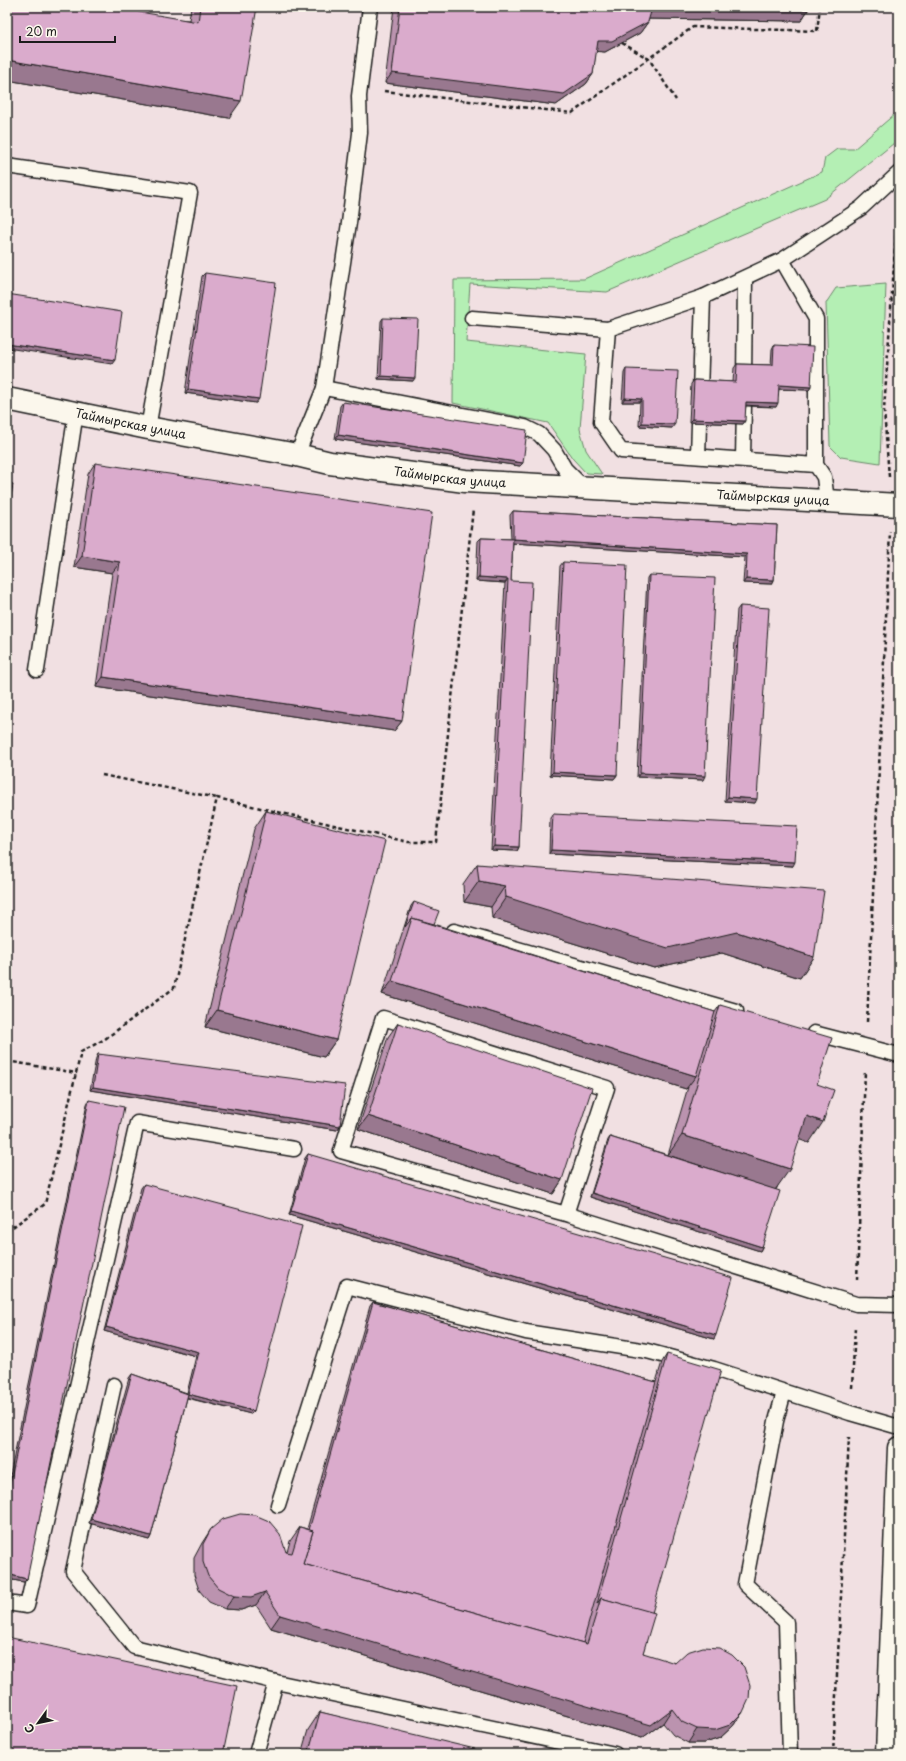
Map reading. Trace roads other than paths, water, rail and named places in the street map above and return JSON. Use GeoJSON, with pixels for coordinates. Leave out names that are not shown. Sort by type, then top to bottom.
{"type":"FeatureCollection","features":[{"type":"Feature","properties":{"kind":"street","name":"Таймырская улица"},"geometry":{"type":"LineString","coordinates":[[7,399],[148,428],[297,455],[330,463],[465,481],[585,489],[895,505]]}},
{"type":"Feature","properties":{"kind":"street"},"geometry":{"type":"LineString","coordinates":[[887,1754],[895,1610],[899,1448]]}},
{"type":"Feature","properties":{"kind":"lane"},"geometry":{"type":"LineString","coordinates":[[297,455],[324,388],[349,223],[360,133],[359,96],[370,7]]}},
{"type":"Feature","properties":{"kind":"lane"},"geometry":{"type":"LineString","coordinates":[[7,166],[190,193],[148,428]]}},
{"type":"Feature","properties":{"kind":"lane"},"geometry":{"type":"LineString","coordinates":[[472,318],[608,329],[704,297],[782,260],[861,208],[899,173]]}},
{"type":"Feature","properties":{"kind":"lane"},"geometry":{"type":"LineString","coordinates":[[782,260],[816,319],[816,465],[824,477],[827,501]]}},
{"type":"Feature","properties":{"kind":"lane"},"geometry":{"type":"LineString","coordinates":[[743,459],[745,278]]}},
{"type":"Feature","properties":{"kind":"lane"},"geometry":{"type":"LineString","coordinates":[[698,456],[704,297]]}},
{"type":"Feature","properties":{"kind":"lane"},"geometry":{"type":"LineString","coordinates":[[608,329],[601,422],[621,451],[816,465]]}},
{"type":"Feature","properties":{"kind":"lane"},"geometry":{"type":"LineString","coordinates":[[324,388],[525,426],[539,434],[554,450],[565,469],[585,489]]}},
{"type":"Feature","properties":{"kind":"lane"},"geometry":{"type":"LineString","coordinates":[[37,670],[76,412]]}},
{"type":"Feature","properties":{"kind":"lane"},"geometry":{"type":"LineString","coordinates":[[454,931],[751,1015]]}},
{"type":"Feature","properties":{"kind":"lane"},"geometry":{"type":"LineString","coordinates":[[566,1214],[607,1088],[383,1018],[341,1151],[566,1214],[856,1304],[899,1305]]}},
{"type":"Feature","properties":{"kind":"lane"},"geometry":{"type":"LineString","coordinates":[[805,1030],[899,1055]]}},
{"type":"Feature","properties":{"kind":"lane"},"geometry":{"type":"LineString","coordinates":[[7,1603],[27,1606],[137,1123],[294,1149]]}},
{"type":"Feature","properties":{"kind":"lane"},"geometry":{"type":"LineString","coordinates":[[278,1505],[347,1286],[526,1332],[647,1351],[899,1427]]}},
{"type":"Feature","properties":{"kind":"lane"},"geometry":{"type":"LineString","coordinates":[[114,1385],[73,1571],[134,1647],[276,1682],[615,1754]]}},
{"type":"Feature","properties":{"kind":"lane"},"geometry":{"type":"LineString","coordinates":[[784,1392],[776,1421],[745,1584],[786,1622],[790,1754]]}},
{"type":"Feature","properties":{"kind":"lane"},"geometry":{"type":"LineString","coordinates":[[256,1754],[276,1682]]}},
{"type":"Feature","properties":{"kind":"lane"},"geometry":{"type":"LineString","coordinates":[[554,1754],[566,1744]]}}]}
